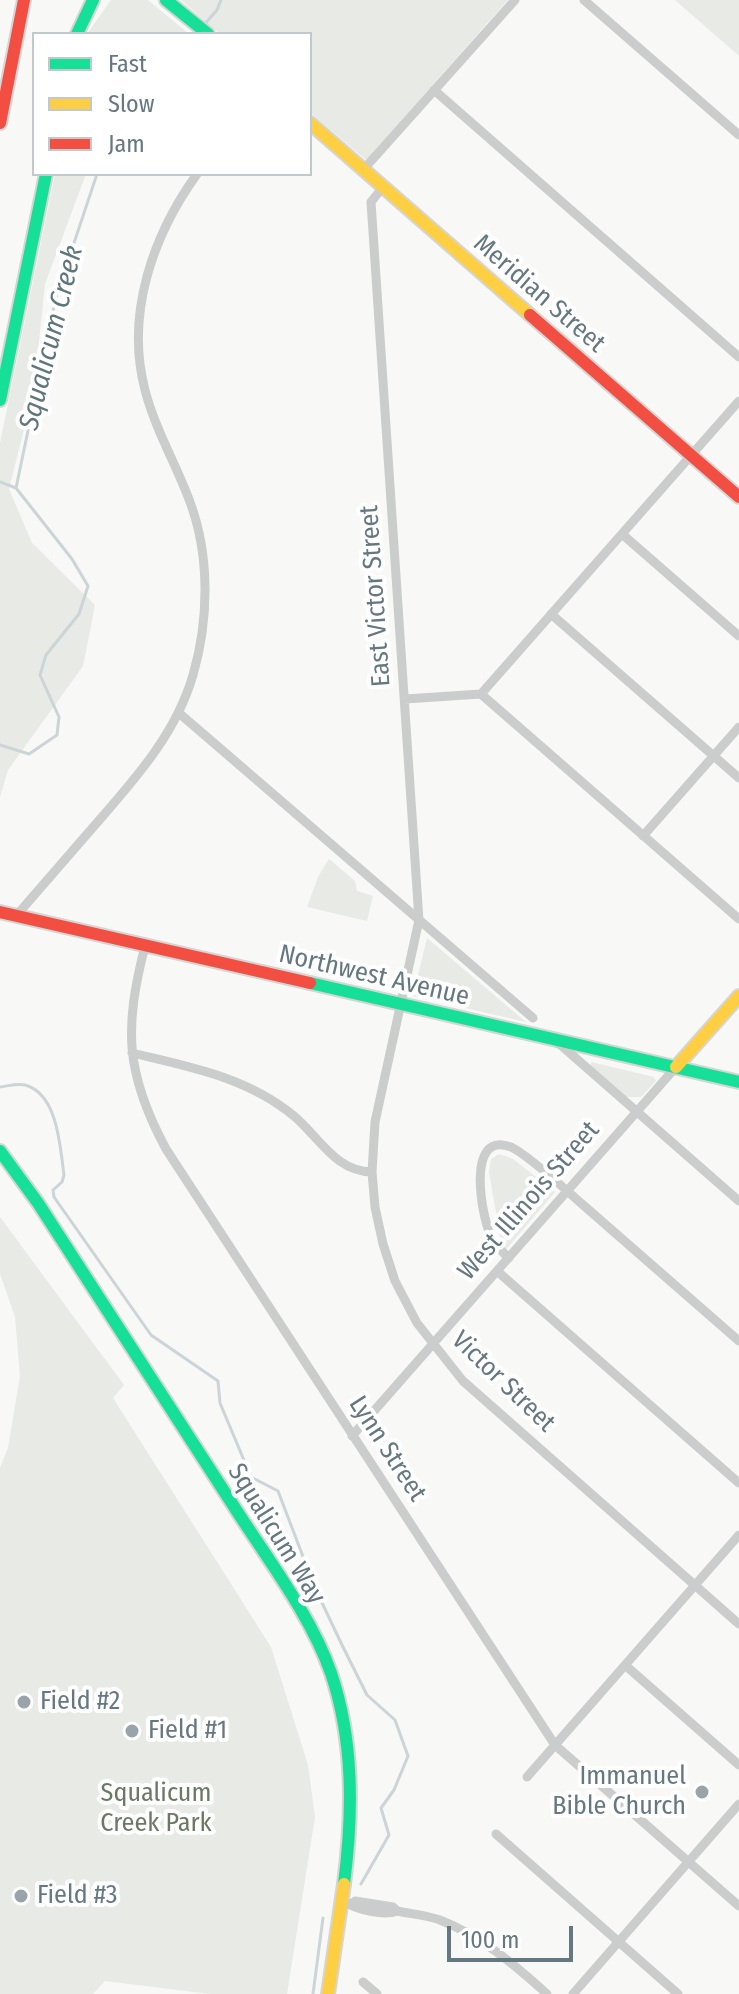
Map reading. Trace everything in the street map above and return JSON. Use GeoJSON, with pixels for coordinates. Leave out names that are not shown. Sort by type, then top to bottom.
{"type":"FeatureCollection","features":[{"type":"Feature","properties":{"kind":"main road"},"geometry":{"type":"LineString","coordinates":[[0,123],[24,0]]}},
{"type":"Feature","properties":{"kind":"main road"},"geometry":{"type":"LineString","coordinates":[[78,32],[93,0]]}},
{"type":"Feature","properties":{"kind":"main road"},"geometry":{"type":"LineString","coordinates":[[166,0],[206,32]]}},
{"type":"Feature","properties":{"kind":"main road","name":"Meridian Street"},"geometry":{"type":"LineString","coordinates":[[312,125],[739,497]]}},
{"type":"Feature","properties":{"kind":"main road"},"geometry":{"type":"LineString","coordinates":[[0,400],[46,176]]}},
{"type":"Feature","properties":{"kind":"main road","name":"Northwest Avenue"},"geometry":{"type":"LineString","coordinates":[[0,912],[739,1082]]}},
{"type":"Feature","properties":{"kind":"main road","name":"West Illinois Street"},"geometry":{"type":"LineString","coordinates":[[676,1067],[739,996]]}},
{"type":"Feature","properties":{"kind":"main road","name":"Squalicum Way"},"geometry":{"type":"LineString","coordinates":[[0,1151],[38,1203],[272,1566],[309,1627],[331,1673],[347,1741],[352,1795],[345,1903],[328,1994]]}},
{"type":"Feature","properties":{"kind":"street"},"geometry":{"type":"LineString","coordinates":[[363,170],[515,0]]}},
{"type":"Feature","properties":{"kind":"street"},"geometry":{"type":"LineString","coordinates":[[584,0],[739,135]]}},
{"type":"Feature","properties":{"kind":"street"},"geometry":{"type":"LineString","coordinates":[[434,90],[739,357]]}},
{"type":"Feature","properties":{"kind":"street"},"geometry":{"type":"LineString","coordinates":[[16,916],[130,785],[167,735],[193,676],[201,642],[205,600],[203,560],[190,503],[144,387],[139,328],[143,292],[154,249],[196,176]]}},
{"type":"Feature","properties":{"kind":"street","name":"East Victor Street"},"geometry":{"type":"LineString","coordinates":[[383,187],[371,202],[419,920],[400,1004]]}},
{"type":"Feature","properties":{"kind":"street"},"geometry":{"type":"LineString","coordinates":[[481,694],[739,401]]}},
{"type":"Feature","properties":{"kind":"street"},"geometry":{"type":"LineString","coordinates":[[622,534],[739,636]]}},
{"type":"Feature","properties":{"kind":"street"},"geometry":{"type":"LineString","coordinates":[[551,614],[739,778]]}},
{"type":"Feature","properties":{"kind":"street"},"geometry":{"type":"LineString","coordinates":[[405,699],[481,694],[739,919]]}},
{"type":"Feature","properties":{"kind":"street"},"geometry":{"type":"LineString","coordinates":[[179,713],[533,1018]]}},
{"type":"Feature","properties":{"kind":"street"},"geometry":{"type":"LineString","coordinates":[[643,836],[739,727]]}},
{"type":"Feature","properties":{"kind":"street","name":"Lynn Street"},"geometry":{"type":"LineString","coordinates":[[145,946],[131,1007],[132,1053],[147,1112],[166,1149],[555,1745],[739,1906]]}},
{"type":"Feature","properties":{"kind":"street","name":"Victor Street"},"geometry":{"type":"LineString","coordinates":[[400,1004],[375,1122],[372,1172],[375,1207],[387,1257],[395,1281],[417,1323],[432,1345],[474,1391],[739,1624]]}},
{"type":"Feature","properties":{"kind":"street"},"geometry":{"type":"LineString","coordinates":[[554,1039],[739,1201]]}},
{"type":"Feature","properties":{"kind":"street"},"geometry":{"type":"LineString","coordinates":[[132,1053],[217,1074],[243,1084],[292,1115],[344,1165],[358,1171],[372,1172]]}},
{"type":"Feature","properties":{"kind":"street","name":"West Illinois Street"},"geometry":{"type":"LineString","coordinates":[[352,1436],[676,1067]]}},
{"type":"Feature","properties":{"kind":"street"},"geometry":{"type":"LineString","coordinates":[[509,1258],[496,1246],[481,1203],[480,1171],[490,1150],[501,1146],[511,1147],[567,1191],[739,1341]]}},
{"type":"Feature","properties":{"kind":"street"},"geometry":{"type":"LineString","coordinates":[[497,1271],[739,1483]]}},
{"type":"Feature","properties":{"kind":"street"},"geometry":{"type":"LineString","coordinates":[[527,1777],[739,1535]]}},
{"type":"Feature","properties":{"kind":"street"},"geometry":{"type":"LineString","coordinates":[[625,1665],[739,1765]]}},
{"type":"Feature","properties":{"kind":"street"},"geometry":{"type":"LineString","coordinates":[[573,1994],[739,1804]]}},
{"type":"Feature","properties":{"kind":"street"},"geometry":{"type":"LineString","coordinates":[[496,1834],[678,1994]]}},
{"type":"Feature","properties":{"kind":"street"},"geometry":{"type":"LineString","coordinates":[[345,1903],[391,1914],[397,1911],[437,1919],[466,1932],[489,1945],[547,1994]]}},
{"type":"Feature","properties":{"kind":"street"},"geometry":{"type":"LineString","coordinates":[[363,1982],[377,1994]]}},
{"type":"Feature","properties":{"kind":"green space"},"geometry":{"type":"Polygon","coordinates":[[[111,0],[148,0],[187,32],[88,32],[111,0]]]}},
{"type":"Feature","properties":{"kind":"green space"},"geometry":{"type":"Polygon","coordinates":[[[181,0],[508,0],[366,160],[312,114],[312,32],[218,32],[181,0]]]}},
{"type":"Feature","properties":{"kind":"green space"},"geometry":{"type":"Polygon","coordinates":[[[675,0],[739,0],[739,56],[675,0]]]}},
{"type":"Feature","properties":{"kind":"green space"},"geometry":{"type":"Polygon","coordinates":[[[55,176],[85,176],[45,284],[34,390],[9,489],[32,543],[95,605],[83,666],[8,770],[0,797],[0,443],[55,176]]]}},
{"type":"Feature","properties":{"kind":"green space"},"geometry":{"type":"Polygon","coordinates":[[[329,859],[355,881],[357,891],[373,896],[367,921],[307,907],[318,877],[329,859]]]}},
{"type":"Feature","properties":{"kind":"green space"},"geometry":{"type":"Polygon","coordinates":[[[427,938],[526,1022],[413,996],[427,938]]]}},
{"type":"Feature","properties":{"kind":"green space"},"geometry":{"type":"Polygon","coordinates":[[[591,1062],[654,1077],[656,1081],[641,1097],[626,1097],[591,1066],[591,1062]]]}},
{"type":"Feature","properties":{"kind":"green space"},"geometry":{"type":"Polygon","coordinates":[[[499,1154],[513,1159],[555,1192],[503,1253],[489,1172],[491,1159],[499,1154]]]}},
{"type":"Feature","properties":{"kind":"green space","name":"Squalicum Creek Park"},"geometry":{"type":"Polygon","coordinates":[[[0,1217],[124,1385],[113,1398],[271,1647],[308,1765],[315,1817],[287,1994],[210,1994],[105,1981],[93,1994],[0,1994],[0,1468],[8,1448],[20,1376],[15,1317],[0,1274],[0,1217]]]}},
{"type":"Feature","properties":{"kind":"waterway","name":"Squalicum Creek"},"geometry":{"type":"LineString","coordinates":[[203,26],[217,10],[221,0]]}},
{"type":"Feature","properties":{"kind":"waterway","name":"Squalicum Creek"},"geometry":{"type":"LineString","coordinates":[[0,745],[29,754],[57,735],[59,717],[40,675],[46,655],[79,614],[88,586],[72,559],[16,488],[56,297],[96,176]]}},
{"type":"Feature","properties":{"kind":"waterway"},"geometry":{"type":"LineString","coordinates":[[0,482],[16,488]]}},
{"type":"Feature","properties":{"kind":"waterway","name":"Squalicum Creek"},"geometry":{"type":"LineString","coordinates":[[0,1087],[25,1085],[36,1090],[51,1110],[59,1137],[64,1175],[62,1182],[53,1190],[54,1197],[151,1335],[218,1381],[220,1403],[251,1477],[278,1491],[315,1588],[367,1695],[395,1720],[408,1756],[394,1790],[381,1808],[389,1835],[361,1884]]}},
{"type":"Feature","properties":{"kind":"waterway","name":"Squalicum Creek"},"geometry":{"type":"LineString","coordinates":[[313,1994],[323,1918]]}},
{"type":"Feature","properties":{"kind":"traffic: fast"},"geometry":{"type":"LineString","coordinates":[[78,32],[93,0]]}},
{"type":"Feature","properties":{"kind":"traffic: fast"},"geometry":{"type":"LineString","coordinates":[[166,0],[206,32]]}},
{"type":"Feature","properties":{"kind":"traffic: fast"},"geometry":{"type":"LineString","coordinates":[[0,400],[46,176]]}},
{"type":"Feature","properties":{"kind":"traffic: fast"},"geometry":{"type":"LineString","coordinates":[[310,983],[739,1082]]}},
{"type":"Feature","properties":{"kind":"traffic: fast"},"geometry":{"type":"LineString","coordinates":[[0,1151],[38,1203],[287,1587],[322,1651],[339,1699],[348,1751],[350,1804],[344,1884]]}},
{"type":"Feature","properties":{"kind":"traffic: slow"},"geometry":{"type":"LineString","coordinates":[[312,125],[530,315]]}},
{"type":"Feature","properties":{"kind":"traffic: slow"},"geometry":{"type":"LineString","coordinates":[[676,1067],[739,996]]}},
{"type":"Feature","properties":{"kind":"traffic: slow"},"geometry":{"type":"LineString","coordinates":[[328,1994],[344,1884]]}},
{"type":"Feature","properties":{"kind":"traffic: jam"},"geometry":{"type":"LineString","coordinates":[[0,123],[24,0]]}},
{"type":"Feature","properties":{"kind":"traffic: jam"},"geometry":{"type":"LineString","coordinates":[[530,315],[739,497]]}},
{"type":"Feature","properties":{"kind":"traffic: jam"},"geometry":{"type":"LineString","coordinates":[[0,912],[310,983]]}},
{"type":"Feature","properties":{"kind":"place","name":"Field #2"},"geometry":{"type":"Point","coordinates":[24,1702]}},
{"type":"Feature","properties":{"kind":"place","name":"Field #1"},"geometry":{"type":"Point","coordinates":[132,1731]}},
{"type":"Feature","properties":{"kind":"place","name":"Immanuel Bible Church"},"geometry":{"type":"Point","coordinates":[702,1792]}},
{"type":"Feature","properties":{"kind":"place","name":"Field #3"},"geometry":{"type":"Point","coordinates":[21,1896]}}]}
